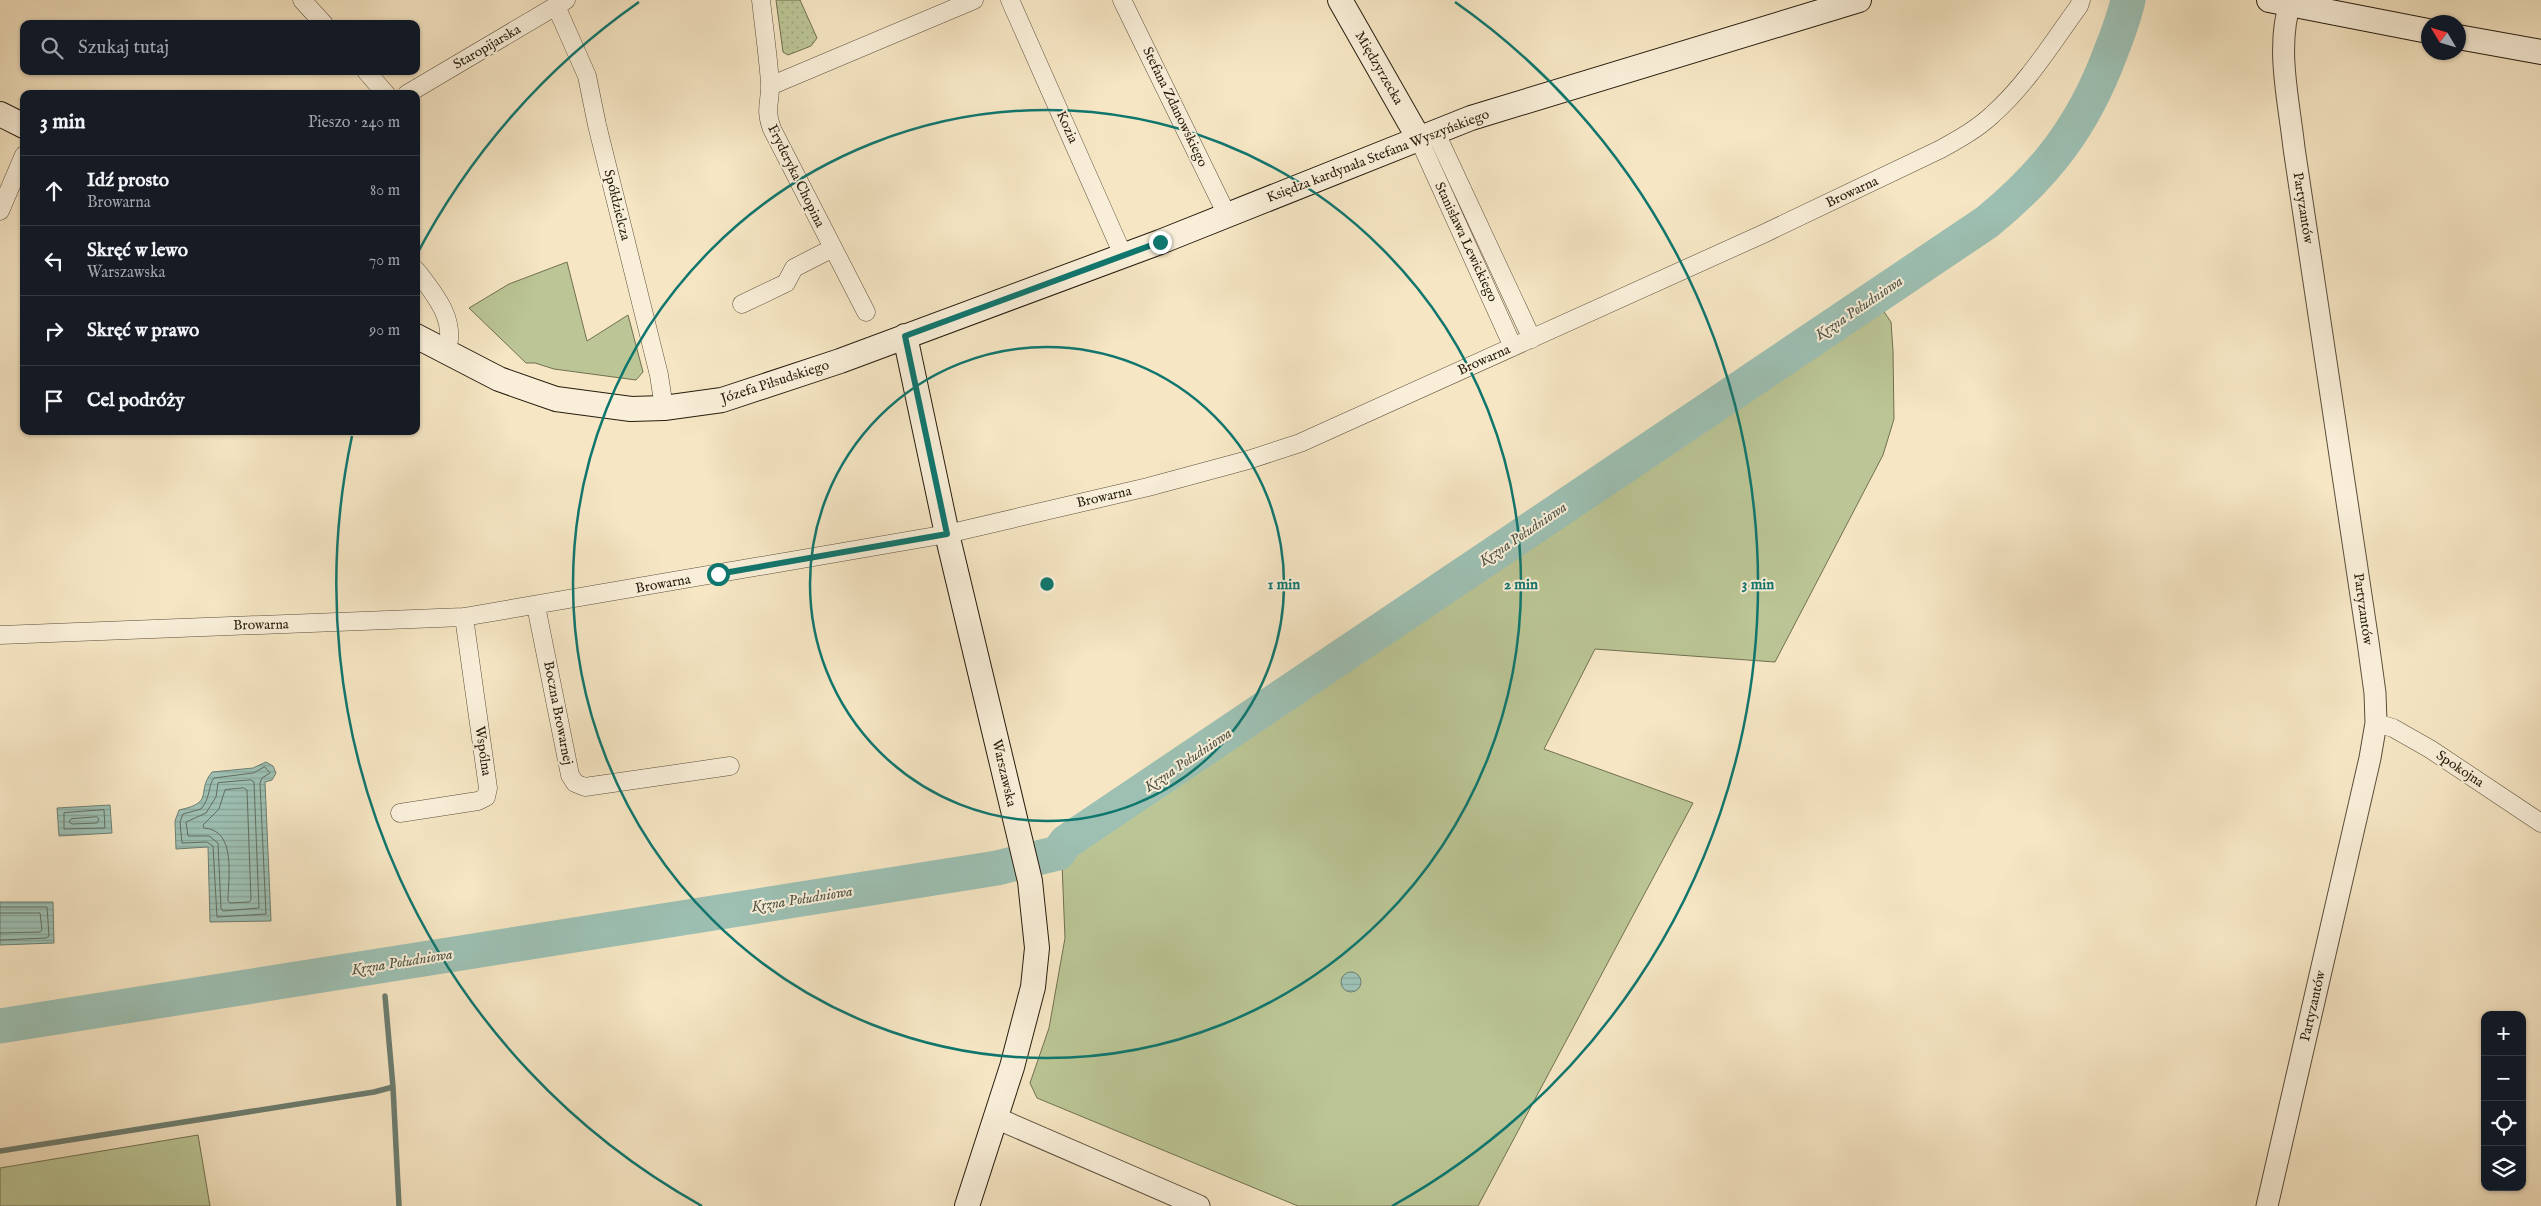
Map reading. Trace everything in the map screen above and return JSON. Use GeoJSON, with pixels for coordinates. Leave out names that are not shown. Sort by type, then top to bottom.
{"type":"FeatureCollection","features":[{"type":"Feature","properties":{"kind":"main road","name":"Międzyrzecka"},"geometry":{"type":"LineString","coordinates":[[1340,0],[1427,134]]}},
{"type":"Feature","properties":{"kind":"main road","name":"Księdza kardynała Stefana Wyszyńskiego"},"geometry":{"type":"LineString","coordinates":[[905,336],[1124,255],[1427,134],[1492,111],[1646,66],[1859,0]]}},
{"type":"Feature","properties":{"kind":"main road"},"geometry":{"type":"LineString","coordinates":[[2283,1],[2421,30]]}},
{"type":"Feature","properties":{"kind":"main road"},"geometry":{"type":"LineString","coordinates":[[2466,38],[2541,52]]}},
{"type":"Feature","properties":{"kind":"main road"},"geometry":{"type":"LineString","coordinates":[[0,114],[20,124]]}},
{"type":"Feature","properties":{"kind":"main road","name":"Józefa Piłsudskiego"},"geometry":{"type":"LineString","coordinates":[[420,338],[512,385],[556,399],[612,407],[664,408],[702,404],[744,394],[905,336]]}},
{"type":"Feature","properties":{"kind":"main road","name":"Warszawska"},"geometry":{"type":"LineString","coordinates":[[905,336],[947,534],[1030,881],[1036,920],[1036,969],[1029,1009],[967,1206]]}},
{"type":"Feature","properties":{"kind":"street"},"geometry":{"type":"LineString","coordinates":[[302,0],[320,20]]}},
{"type":"Feature","properties":{"kind":"street","name":"Fryderyka Chopina"},"geometry":{"type":"LineString","coordinates":[[761,0],[770,86],[767,103],[772,129],[866,312]]}},
{"type":"Feature","properties":{"kind":"street"},"geometry":{"type":"LineString","coordinates":[[770,86],[974,0]]}},
{"type":"Feature","properties":{"kind":"street","name":"Kozia"},"geometry":{"type":"LineString","coordinates":[[1010,0],[1124,255]]}},
{"type":"Feature","properties":{"kind":"street","name":"Stefana Zdanowskiego"},"geometry":{"type":"LineString","coordinates":[[1122,0],[1227,215]]}},
{"type":"Feature","properties":{"kind":"street","name":"Browarna"},"geometry":{"type":"LineString","coordinates":[[0,635],[464,617],[947,534],[1148,487],[1248,460],[1300,443],[1532,339],[1890,174],[1968,133],[2014,94],[2081,0]]}},
{"type":"Feature","properties":{"kind":"street","name":"Partyzantów"},"geometry":{"type":"LineString","coordinates":[[2267,1206],[2356,822],[2376,723],[2375,693],[2369,650],[2293,139],[2284,43],[2283,1]]}},
{"type":"Feature","properties":{"kind":"street","name":"Staropijarska"},"geometry":{"type":"LineString","coordinates":[[414,90],[561,3]]}},
{"type":"Feature","properties":{"kind":"street","name":"Spółdzielcza"},"geometry":{"type":"LineString","coordinates":[[561,3],[587,76],[597,125],[659,375],[664,408]]}},
{"type":"Feature","properties":{"kind":"street"},"geometry":{"type":"LineString","coordinates":[[369,75],[383,90]]}},
{"type":"Feature","properties":{"kind":"street","name":"Stanisława Lewickiego"},"geometry":{"type":"LineString","coordinates":[[1427,134],[1532,339]]}},
{"type":"Feature","properties":{"kind":"street","name":"Stanisława Lewickiego"},"geometry":{"type":"LineString","coordinates":[[1427,134],[1513,347]]}},
{"type":"Feature","properties":{"kind":"street"},"geometry":{"type":"LineString","coordinates":[[0,211],[20,164]]}},
{"type":"Feature","properties":{"kind":"street"},"geometry":{"type":"LineString","coordinates":[[742,304],[786,283],[794,268],[833,248]]}},
{"type":"Feature","properties":{"kind":"street"},"geometry":{"type":"LineString","coordinates":[[420,276],[432,292],[449,326],[451,340],[446,352]]}},
{"type":"Feature","properties":{"kind":"street","name":"Boczna Browarnej"},"geometry":{"type":"LineString","coordinates":[[536,606],[570,775],[575,783],[584,787],[730,766]]}},
{"type":"Feature","properties":{"kind":"street","name":"Wspólna"},"geometry":{"type":"LineString","coordinates":[[400,813],[478,801],[486,797],[488,788],[464,617]]}},
{"type":"Feature","properties":{"kind":"street","name":"Spokojna"},"geometry":{"type":"LineString","coordinates":[[2376,723],[2393,728],[2430,749],[2541,823]]}},
{"type":"Feature","properties":{"kind":"street"},"geometry":{"type":"LineString","coordinates":[[996,1118],[1199,1206]]}},
{"type":"Feature","properties":{"kind":"green space"},"geometry":{"type":"Polygon","coordinates":[[[776,0],[800,0],[817,38],[811,46],[788,55],[783,52],[776,0]]]}},
{"type":"Feature","properties":{"kind":"green space"},"geometry":{"type":"Polygon","coordinates":[[[567,262],[587,341],[628,315],[643,372],[636,380],[554,369],[535,363],[526,363],[469,308],[509,284],[567,262]]]}},
{"type":"Feature","properties":{"kind":"green space"},"geometry":{"type":"Polygon","coordinates":[[[1880,306],[1891,322],[1894,419],[1883,455],[1775,662],[1595,649],[1544,749],[1693,803],[1478,1206],[1298,1206],[1037,1098],[1030,1083],[1049,1028],[1065,938],[1062,864],[1726,409],[1880,306]]]}},
{"type":"Feature","properties":{"kind":"green space"},"geometry":{"type":"Polygon","coordinates":[[[198,1135],[210,1206],[0,1206],[0,1168],[198,1135]]]}},
{"type":"Feature","properties":{"kind":"water"},"geometry":{"type":"Polygon","coordinates":[[[266,762],[273,766],[276,773],[272,780],[265,782],[271,921],[210,922],[208,847],[176,849],[175,821],[179,810],[197,804],[201,800],[207,779],[212,772],[253,768],[266,762]]]}},
{"type":"Feature","properties":{"kind":"water"},"geometry":{"type":"Polygon","coordinates":[[[110,805],[112,833],[59,836],[57,808],[110,805]]]}},
{"type":"Feature","properties":{"kind":"water"},"geometry":{"type":"Polygon","coordinates":[[[0,902],[53,902],[54,943],[0,945],[0,902]]]}},
{"type":"Feature","properties":{"kind":"water"},"geometry":{"type":"Polygon","coordinates":[[[1347,972],[1355,972],[1361,978],[1361,986],[1355,992],[1347,992],[1341,986],[1341,978],[1347,972]]]}},
{"type":"Feature","properties":{"kind":"waterway","name":"Krzna Południowa"},"geometry":{"type":"LineString","coordinates":[[0,1026],[997,868],[1058,853],[1066,842],[1987,222],[2045,167],[2075,126],[2099,80],[2120,27],[2128,0]]}},
{"type":"Feature","properties":{"kind":"waterway"},"geometry":{"type":"LineString","coordinates":[[381,967],[381,973]]}},
{"type":"Feature","properties":{"kind":"waterway"},"geometry":{"type":"LineString","coordinates":[[385,996],[393,1087],[399,1206]]}},
{"type":"Feature","properties":{"kind":"waterway"},"geometry":{"type":"LineString","coordinates":[[0,1151],[374,1092],[393,1087]]}},
{"type":"Feature","properties":{"kind":"route"},"geometry":{"type":"LineString","coordinates":[[718,574],[921,537],[947,534],[905,336],[1160,242]]}}]}
